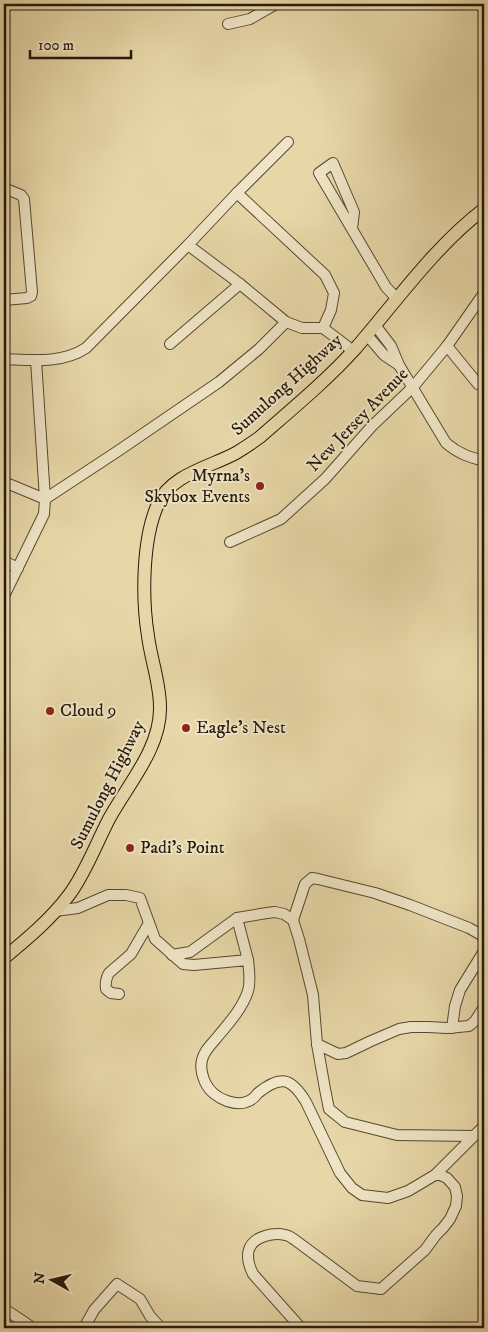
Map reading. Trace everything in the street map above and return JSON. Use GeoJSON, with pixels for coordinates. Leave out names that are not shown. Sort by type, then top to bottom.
{"type":"FeatureCollection","features":[{"type":"Feature","properties":{"kind":"main road","name":"Sumulong Highway"},"geometry":{"type":"LineString","coordinates":[[4,958],[55,911],[72,892],[111,816],[148,754],[158,728],[160,696],[148,636],[145,574],[149,533],[159,500],[166,490],[180,479],[237,453],[254,441],[310,393],[352,352],[461,228],[484,209]]}},
{"type":"Feature","properties":{"kind":"street"},"geometry":{"type":"LineString","coordinates":[[228,24],[250,19],[276,4]]}},
{"type":"Feature","properties":{"kind":"street"},"geometry":{"type":"LineString","coordinates":[[4,359],[36,360],[67,357],[86,348],[288,142]]}},
{"type":"Feature","properties":{"kind":"street"},"geometry":{"type":"LineString","coordinates":[[352,228],[354,212],[333,163],[319,173],[386,287],[397,299]]}},
{"type":"Feature","properties":{"kind":"street"},"geometry":{"type":"LineString","coordinates":[[4,188],[21,195],[24,199],[32,292],[31,296],[27,298],[4,300]]}},
{"type":"Feature","properties":{"kind":"street"},"geometry":{"type":"LineString","coordinates":[[237,193],[325,275],[334,294],[331,310],[323,328]]}},
{"type":"Feature","properties":{"kind":"street"},"geometry":{"type":"LineString","coordinates":[[188,245],[286,322],[302,328],[323,328],[352,352]]}},
{"type":"Feature","properties":{"kind":"street"},"geometry":{"type":"LineString","coordinates":[[170,344],[240,284]]}},
{"type":"Feature","properties":{"kind":"street","name":"New Jersey Avenue"},"geometry":{"type":"LineString","coordinates":[[230,542],[281,519],[325,479],[372,426],[413,387],[447,346],[484,293]]}},
{"type":"Feature","properties":{"kind":"street"},"geometry":{"type":"LineString","coordinates":[[45,499],[219,382],[259,349],[286,322]]}},
{"type":"Feature","properties":{"kind":"street"},"geometry":{"type":"LineString","coordinates":[[375,325],[391,346],[399,365],[446,443],[468,457],[484,461]]}},
{"type":"Feature","properties":{"kind":"street"},"geometry":{"type":"LineString","coordinates":[[367,335],[384,355],[399,365]]}},
{"type":"Feature","properties":{"kind":"street"},"geometry":{"type":"LineString","coordinates":[[447,346],[478,384],[484,385]]}},
{"type":"Feature","properties":{"kind":"street"},"geometry":{"type":"LineString","coordinates":[[4,596],[44,514],[45,499],[36,360]]}},
{"type":"Feature","properties":{"kind":"street"},"geometry":{"type":"LineString","coordinates":[[4,482],[45,499]]}},
{"type":"Feature","properties":{"kind":"street"},"geometry":{"type":"LineString","coordinates":[[4,561],[18,568]]}},
{"type":"Feature","properties":{"kind":"street"},"geometry":{"type":"LineString","coordinates":[[474,1136],[397,1135],[345,1122],[330,1109],[317,1044],[312,995],[293,920],[305,884],[312,878],[318,878],[376,892],[469,928],[483,936],[484,941]]}},
{"type":"Feature","properties":{"kind":"street"},"geometry":{"type":"LineString","coordinates":[[55,911],[78,908],[108,895],[126,895],[140,898],[155,939],[184,964],[194,965],[248,960]]}},
{"type":"Feature","properties":{"kind":"street"},"geometry":{"type":"LineString","coordinates":[[172,955],[190,952],[237,918],[275,912],[284,914],[293,920]]}},
{"type":"Feature","properties":{"kind":"street"},"geometry":{"type":"LineString","coordinates":[[237,918],[248,960],[250,981],[241,1005],[205,1052],[202,1061],[201,1072],[207,1087],[215,1094],[228,1102],[248,1102],[266,1087],[281,1080],[299,1090],[340,1173],[352,1188],[362,1195],[388,1198],[408,1191],[435,1175],[484,1126]]}},
{"type":"Feature","properties":{"kind":"street"},"geometry":{"type":"LineString","coordinates":[[119,994],[111,993],[106,989],[107,976],[132,954],[149,923]]}},
{"type":"Feature","properties":{"kind":"street"},"geometry":{"type":"LineString","coordinates":[[452,1028],[455,1006],[460,990],[484,951]]}},
{"type":"Feature","properties":{"kind":"street"},"geometry":{"type":"LineString","coordinates":[[317,1044],[338,1054],[346,1053],[400,1029],[411,1027],[452,1028],[469,1026],[484,1007]]}},
{"type":"Feature","properties":{"kind":"street"},"geometry":{"type":"LineString","coordinates":[[301,1328],[253,1274],[248,1256],[250,1248],[256,1240],[263,1236],[285,1234],[357,1286],[381,1289],[425,1250],[450,1219],[458,1196],[455,1187],[447,1178],[435,1175]]}},
{"type":"Feature","properties":{"kind":"street"},"geometry":{"type":"LineString","coordinates":[[84,1328],[94,1310],[117,1284],[140,1298],[150,1316],[160,1328]]}},
{"type":"Feature","properties":{"kind":"street"},"geometry":{"type":"LineString","coordinates":[[4,1310],[33,1328]]}},
{"type":"Feature","properties":{"kind":"place","name":"Myrna's Skybox Events"},"geometry":{"type":"Point","coordinates":[260,486]}},
{"type":"Feature","properties":{"kind":"place","name":"Cloud 9"},"geometry":{"type":"Point","coordinates":[50,711]}},
{"type":"Feature","properties":{"kind":"place","name":"Eagle's Nest"},"geometry":{"type":"Point","coordinates":[186,728]}},
{"type":"Feature","properties":{"kind":"place","name":"Padi's Point"},"geometry":{"type":"Point","coordinates":[130,848]}}]}
